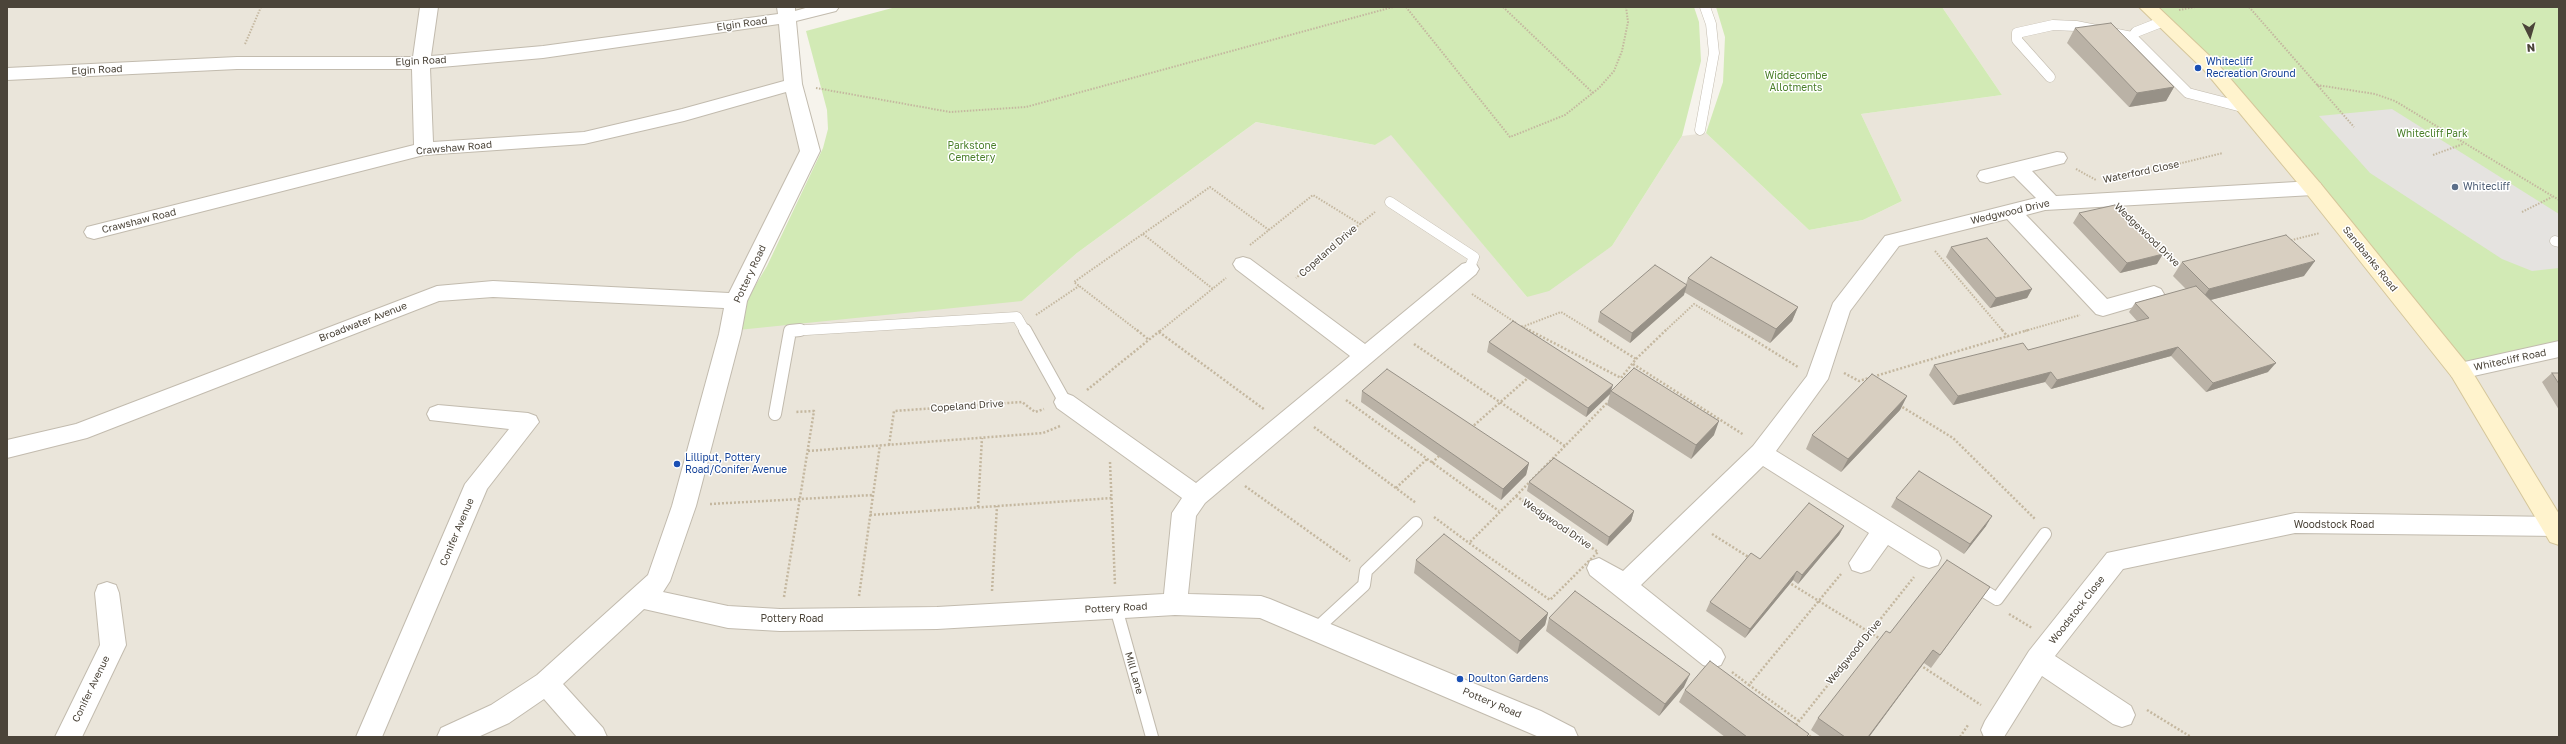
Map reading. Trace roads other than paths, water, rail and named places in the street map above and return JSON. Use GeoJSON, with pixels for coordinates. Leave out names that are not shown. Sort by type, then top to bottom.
{"type":"FeatureCollection","features":[{"type":"Feature","properties":{"kind":"main road","name":"Sandbanks Road"},"geometry":{"type":"LineString","coordinates":[[2148,7],[2210,66],[2313,188],[2460,371],[2557,531]]}},
{"type":"Feature","properties":{"kind":"street"},"geometry":{"type":"LineString","coordinates":[[424,149],[421,63],[429,7]]}},
{"type":"Feature","properties":{"kind":"street","name":"Elgin Road"},"geometry":{"type":"LineString","coordinates":[[7,74],[237,63],[421,63],[543,52],[786,12],[830,7]]}},
{"type":"Feature","properties":{"kind":"street","name":"Pottery Road"},"geometry":{"type":"LineString","coordinates":[[546,683],[658,582],[684,506],[730,334],[736,301],[810,151],[794,84],[786,12]]}},
{"type":"Feature","properties":{"kind":"street","name":"Crawshaw Road"},"geometry":{"type":"LineString","coordinates":[[94,232],[424,149],[584,138],[684,114],[794,84]]}},
{"type":"Feature","properties":{"kind":"street"},"geometry":{"type":"LineString","coordinates":[[1986,176],[2057,158]]}},
{"type":"Feature","properties":{"kind":"street"},"geometry":{"type":"LineString","coordinates":[[2018,168],[2052,202]]}},
{"type":"Feature","properties":{"kind":"street","name":"Wedgwood Drive"},"geometry":{"type":"LineString","coordinates":[[1624,586],[1763,450],[1820,371],[1840,308],[1892,241],[2011,210],[2106,191],[2313,188]]}},
{"type":"Feature","properties":{"kind":"street"},"geometry":{"type":"LineString","coordinates":[[2011,210],[2103,308],[2154,294]]}},
{"type":"Feature","properties":{"kind":"street"},"geometry":{"type":"LineString","coordinates":[[1243,264],[1279,293],[1365,355]]}},
{"type":"Feature","properties":{"kind":"street"},"geometry":{"type":"LineString","coordinates":[[1175,604],[1184,513],[1197,496],[1461,275]]}},
{"type":"Feature","properties":{"kind":"street","name":"Broadwater Avenue"},"geometry":{"type":"LineString","coordinates":[[7,449],[79,432],[437,294],[493,289],[736,301]]}},
{"type":"Feature","properties":{"kind":"street","name":"Whitecliff Road"},"geometry":{"type":"LineString","coordinates":[[2460,371],[2559,349]]}},
{"type":"Feature","properties":{"kind":"street"},"geometry":{"type":"LineString","coordinates":[[1073,407],[1197,496]]}},
{"type":"Feature","properties":{"kind":"street","name":"Conifer Avenue"},"geometry":{"type":"LineString","coordinates":[[369,737],[477,484],[528,422],[438,414]]}},
{"type":"Feature","properties":{"kind":"street"},"geometry":{"type":"LineString","coordinates":[[1763,450],[1884,532],[1936,562]]}},
{"type":"Feature","properties":{"kind":"street","name":"Woodstock Road"},"geometry":{"type":"LineString","coordinates":[[2116,560],[2295,523],[2557,531]]}},
{"type":"Feature","properties":{"kind":"street"},"geometry":{"type":"LineString","coordinates":[[1861,563],[1884,532]]}},
{"type":"Feature","properties":{"kind":"street","name":"Woodstock Close"},"geometry":{"type":"LineString","coordinates":[[1999,734],[2038,659],[2116,560]]}},
{"type":"Feature","properties":{"kind":"street"},"geometry":{"type":"LineString","coordinates":[[1599,568],[1624,586],[1712,657]]}},
{"type":"Feature","properties":{"kind":"street","name":"Conifer Avenue"},"geometry":{"type":"LineString","coordinates":[[68,737],[113,645],[107,593]]}},
{"type":"Feature","properties":{"kind":"street","name":"Pottery Road"},"geometry":{"type":"LineString","coordinates":[[642,598],[728,617],[780,620],[991,615],[1175,604],[1261,607],[1532,720],[1565,737]]}},
{"type":"Feature","properties":{"kind":"street"},"geometry":{"type":"LineString","coordinates":[[2038,659],[2122,715]]}},
{"type":"Feature","properties":{"kind":"street"},"geometry":{"type":"LineString","coordinates":[[450,737],[500,714],[546,683],[594,737]]}},
{"type":"Feature","properties":{"kind":"lane"},"geometry":{"type":"LineString","coordinates":[[1700,130],[1714,54],[1712,24],[1705,7]]}},
{"type":"Feature","properties":{"kind":"lane"},"geometry":{"type":"LineString","coordinates":[[2132,37],[2136,32],[2164,21]]}},
{"type":"Feature","properties":{"kind":"lane"},"geometry":{"type":"LineString","coordinates":[[2050,77],[2017,40],[2018,33],[2053,25],[2076,26],[2132,37],[2139,46],[2188,93],[2246,108]]}},
{"type":"Feature","properties":{"kind":"lane"},"geometry":{"type":"LineString","coordinates":[[1390,202],[1474,257],[1461,275]]}},
{"type":"Feature","properties":{"kind":"lane"},"geometry":{"type":"LineString","coordinates":[[775,414],[790,331],[1017,317],[1073,407]]}},
{"type":"Feature","properties":{"kind":"lane"},"geometry":{"type":"LineString","coordinates":[[1315,630],[1364,586],[1366,571],[1416,523]]}},
{"type":"Feature","properties":{"kind":"lane"},"geometry":{"type":"LineString","coordinates":[[1963,578],[1996,599],[2045,534]]}},
{"type":"Feature","properties":{"kind":"lane","name":"Mill Lane"},"geometry":{"type":"LineString","coordinates":[[1116,608],[1152,737]]}},
{"type":"Feature","properties":{"kind":"place","name":"Whitecliff Recreation Ground"},"geometry":{"type":"Point","coordinates":[2198,68]}},
{"type":"Feature","properties":{"kind":"place","name":"Whitecliff"},"geometry":{"type":"Point","coordinates":[2455,187]}},
{"type":"Feature","properties":{"kind":"place","name":"Lilliput, Pottery Road/Conifer Avenue"},"geometry":{"type":"Point","coordinates":[677,464]}},
{"type":"Feature","properties":{"kind":"place","name":"Doulton Gardens"},"geometry":{"type":"Point","coordinates":[1460,679]}},
{"type":"Feature","properties":{"kind":"park label","name":"Widdecombe Allotments"},"geometry":{"type":"Point","coordinates":[1796,82]}},
{"type":"Feature","properties":{"kind":"park label","name":"Whitecliff Park"},"geometry":{"type":"Point","coordinates":[2432,134]}},
{"type":"Feature","properties":{"kind":"park label","name":"Parkstone Cemetery"},"geometry":{"type":"Point","coordinates":[972,152]}}]}
